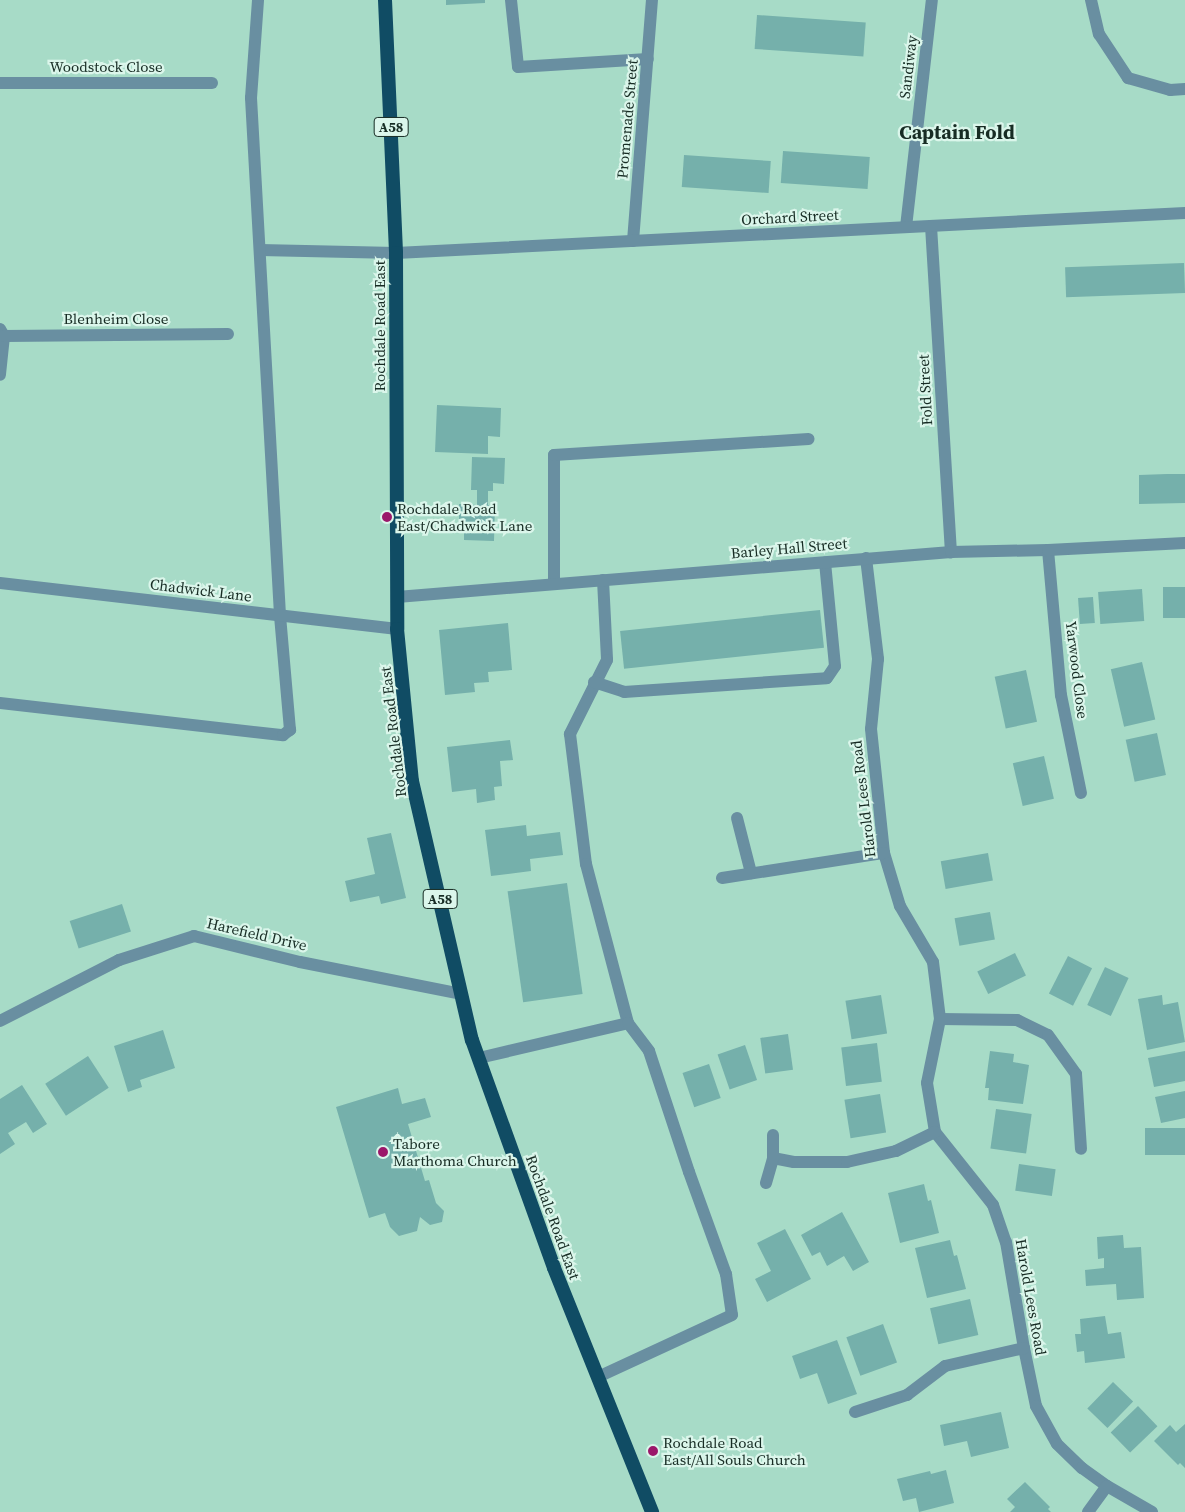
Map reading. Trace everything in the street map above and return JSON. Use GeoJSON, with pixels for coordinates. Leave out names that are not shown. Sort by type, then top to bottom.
{"type":"FeatureCollection","features":[{"type":"Feature","properties":{"kind":"highway","name":"Rochdale Road East"},"geometry":{"type":"LineString","coordinates":[[385,0],[396,254],[398,629],[412,781],[461,994],[479,1058],[554,1268],[652,1512]]}},
{"type":"Feature","properties":{"kind":"street"},"geometry":{"type":"LineString","coordinates":[[0,703],[283,735],[288,733],[291,727],[280,615],[251,98],[258,0]]}},
{"type":"Feature","properties":{"kind":"street"},"geometry":{"type":"LineString","coordinates":[[512,0],[518,67],[648,59]]}},
{"type":"Feature","properties":{"kind":"street","name":"Promenade Street"},"geometry":{"type":"LineString","coordinates":[[633,241],[652,0]]}},
{"type":"Feature","properties":{"kind":"street","name":"Sandiway"},"geometry":{"type":"LineString","coordinates":[[906,228],[932,0]]}},
{"type":"Feature","properties":{"kind":"street"},"geometry":{"type":"LineString","coordinates":[[1091,0],[1099,34],[1128,78],[1170,90],[1185,89]]}},
{"type":"Feature","properties":{"kind":"street","name":"Woodstock Close"},"geometry":{"type":"LineString","coordinates":[[0,83],[212,83]]}},
{"type":"Feature","properties":{"kind":"street","name":"Orchard Street"},"geometry":{"type":"LineString","coordinates":[[260,250],[396,254],[1185,213]]}},
{"type":"Feature","properties":{"kind":"street","name":"Fold Street"},"geometry":{"type":"LineString","coordinates":[[931,226],[950,552]]}},
{"type":"Feature","properties":{"kind":"street"},"geometry":{"type":"LineString","coordinates":[[0,375],[2,333]]}},
{"type":"Feature","properties":{"kind":"street","name":"Blenheim Close"},"geometry":{"type":"LineString","coordinates":[[2,333],[228,334]]}},
{"type":"Feature","properties":{"kind":"street"},"geometry":{"type":"LineString","coordinates":[[554,584],[554,455],[808,439]]}},
{"type":"Feature","properties":{"kind":"street","name":"Barley Hall Street"},"geometry":{"type":"LineString","coordinates":[[397,597],[950,552],[1048,550],[1185,542]]}},
{"type":"Feature","properties":{"kind":"street","name":"Yarwood Close"},"geometry":{"type":"LineString","coordinates":[[1048,550],[1061,695],[1081,792]]}},
{"type":"Feature","properties":{"kind":"street","name":"Harold Lees Road"},"geometry":{"type":"LineString","coordinates":[[866,558],[878,659],[871,729],[884,853],[900,906],[933,962],[940,1019],[927,1083],[934,1132],[993,1205],[1006,1242],[1036,1406],[1057,1444],[1082,1468],[1107,1486],[1152,1512]]}},
{"type":"Feature","properties":{"kind":"street"},"geometry":{"type":"LineString","coordinates":[[594,682],[624,692],[827,678],[835,666],[825,562]]}},
{"type":"Feature","properties":{"kind":"street"},"geometry":{"type":"LineString","coordinates":[[598,1377],[732,1316],[726,1274],[688,1172],[649,1051],[628,1023],[586,864],[570,734],[594,682],[607,660],[603,580]]}},
{"type":"Feature","properties":{"kind":"street","name":"Chadwick Lane"},"geometry":{"type":"LineString","coordinates":[[0,583],[398,629]]}},
{"type":"Feature","properties":{"kind":"street"},"geometry":{"type":"LineString","coordinates":[[737,818],[752,873]]}},
{"type":"Feature","properties":{"kind":"street"},"geometry":{"type":"LineString","coordinates":[[722,878],[884,853]]}},
{"type":"Feature","properties":{"kind":"street","name":"Harefield Drive"},"geometry":{"type":"LineString","coordinates":[[0,1021],[119,960],[194,936],[300,962],[461,994]]}},
{"type":"Feature","properties":{"kind":"street"},"geometry":{"type":"LineString","coordinates":[[940,1019],[1018,1020],[1048,1035],[1076,1074],[1081,1149]]}},
{"type":"Feature","properties":{"kind":"street"},"geometry":{"type":"LineString","coordinates":[[479,1058],[628,1023]]}},
{"type":"Feature","properties":{"kind":"street"},"geometry":{"type":"LineString","coordinates":[[773,1158],[794,1162],[846,1162],[896,1151],[934,1132]]}},
{"type":"Feature","properties":{"kind":"street"},"geometry":{"type":"LineString","coordinates":[[766,1183],[773,1158],[773,1135]]}},
{"type":"Feature","properties":{"kind":"street"},"geometry":{"type":"LineString","coordinates":[[855,1412],[907,1395],[944,1366],[1024,1348]]}},
{"type":"Feature","properties":{"kind":"street"},"geometry":{"type":"LineString","coordinates":[[1088,1512],[1107,1486]]}},
{"type":"Feature","properties":{"kind":"building"},"geometry":{"type":"Polygon","coordinates":[[[446,0],[485,0],[485,3],[446,5],[446,0]]]}},
{"type":"Feature","properties":{"kind":"building"},"geometry":{"type":"Polygon","coordinates":[[[757,15],[866,23],[863,57],[755,49],[757,15]]]}},
{"type":"Feature","properties":{"kind":"building"},"geometry":{"type":"Polygon","coordinates":[[[783,151],[870,157],[868,189],[781,183],[783,151]]]}},
{"type":"Feature","properties":{"kind":"building"},"geometry":{"type":"Polygon","coordinates":[[[684,155],[771,161],[769,193],[682,187],[684,155]]]}},
{"type":"Feature","properties":{"kind":"building"},"geometry":{"type":"Polygon","coordinates":[[[1184,263],[1185,293],[1066,297],[1065,267],[1184,263]]]}},
{"type":"Feature","properties":{"kind":"building"},"geometry":{"type":"Polygon","coordinates":[[[437,405],[501,408],[500,437],[488,436],[488,454],[435,452],[437,405]]]}},
{"type":"Feature","properties":{"kind":"building"},"geometry":{"type":"Polygon","coordinates":[[[472,457],[505,458],[504,484],[493,483],[493,491],[488,491],[488,505],[495,505],[494,541],[464,540],[464,525],[459,525],[459,504],[477,505],[477,490],[471,490],[472,457]]]}},
{"type":"Feature","properties":{"kind":"building"},"geometry":{"type":"Polygon","coordinates":[[[1185,474],[1185,503],[1139,504],[1139,475],[1185,474]]]}},
{"type":"Feature","properties":{"kind":"building"},"geometry":{"type":"Polygon","coordinates":[[[1163,587],[1185,587],[1185,618],[1163,618],[1163,587]]]}},
{"type":"Feature","properties":{"kind":"building"},"geometry":{"type":"Polygon","coordinates":[[[1142,589],[1144,621],[1100,624],[1098,592],[1142,589]]]}},
{"type":"Feature","properties":{"kind":"building"},"geometry":{"type":"Polygon","coordinates":[[[1093,597],[1095,623],[1080,624],[1078,598],[1093,597]]]}},
{"type":"Feature","properties":{"kind":"building"},"geometry":{"type":"Polygon","coordinates":[[[820,610],[824,648],[624,669],[620,631],[820,610]]]}},
{"type":"Feature","properties":{"kind":"building"},"geometry":{"type":"Polygon","coordinates":[[[508,623],[512,670],[488,672],[489,682],[474,683],[475,692],[445,695],[439,630],[508,623]]]}},
{"type":"Feature","properties":{"kind":"building"},"geometry":{"type":"Polygon","coordinates":[[[1142,662],[1155,719],[1124,727],[1111,669],[1142,662]]]}},
{"type":"Feature","properties":{"kind":"building"},"geometry":{"type":"Polygon","coordinates":[[[1026,670],[1037,722],[1006,728],[995,677],[1026,670]]]}},
{"type":"Feature","properties":{"kind":"building"},"geometry":{"type":"Polygon","coordinates":[[[1157,733],[1166,775],[1135,782],[1126,740],[1157,733]]]}},
{"type":"Feature","properties":{"kind":"building"},"geometry":{"type":"Polygon","coordinates":[[[510,740],[513,760],[500,761],[502,786],[494,787],[495,800],[477,803],[476,789],[452,792],[447,747],[510,740]]]}},
{"type":"Feature","properties":{"kind":"building"},"geometry":{"type":"Polygon","coordinates":[[[1044,756],[1054,799],[1023,806],[1013,763],[1044,756]]]}},
{"type":"Feature","properties":{"kind":"building"},"geometry":{"type":"Polygon","coordinates":[[[526,825],[527,836],[560,832],[563,855],[530,859],[531,871],[491,876],[485,830],[526,825]]]}},
{"type":"Feature","properties":{"kind":"building"},"geometry":{"type":"Polygon","coordinates":[[[391,833],[406,898],[381,904],[379,896],[350,902],[345,881],[375,874],[367,838],[391,833]]]}},
{"type":"Feature","properties":{"kind":"building"},"geometry":{"type":"Polygon","coordinates":[[[988,853],[993,881],[946,889],[941,861],[988,853]]]}},
{"type":"Feature","properties":{"kind":"building"},"geometry":{"type":"Polygon","coordinates":[[[567,883],[583,994],[523,1002],[508,891],[567,883]]]}},
{"type":"Feature","properties":{"kind":"building"},"geometry":{"type":"Polygon","coordinates":[[[122,904],[131,932],[79,949],[70,921],[122,904]]]}},
{"type":"Feature","properties":{"kind":"building"},"geometry":{"type":"Polygon","coordinates":[[[990,912],[995,940],[959,946],[955,918],[990,912]]]}},
{"type":"Feature","properties":{"kind":"building"},"geometry":{"type":"Polygon","coordinates":[[[1015,953],[1026,975],[988,994],[977,971],[1015,953]]]}},
{"type":"Feature","properties":{"kind":"building"},"geometry":{"type":"Polygon","coordinates":[[[1068,956],[1092,968],[1073,1006],[1049,993],[1068,956]]]}},
{"type":"Feature","properties":{"kind":"building"},"geometry":{"type":"Polygon","coordinates":[[[1105,967],[1129,978],[1111,1016],[1087,1005],[1105,967]]]}},
{"type":"Feature","properties":{"kind":"building"},"geometry":{"type":"Polygon","coordinates":[[[881,995],[887,1034],[852,1039],[845,1001],[881,995]]]}},
{"type":"Feature","properties":{"kind":"building"},"geometry":{"type":"Polygon","coordinates":[[[1162,995],[1163,1005],[1178,1002],[1185,1042],[1147,1050],[1138,999],[1162,995]]]}},
{"type":"Feature","properties":{"kind":"building"},"geometry":{"type":"Polygon","coordinates":[[[163,1030],[175,1068],[140,1080],[142,1087],[128,1092],[114,1046],[163,1030]]]}},
{"type":"Feature","properties":{"kind":"building"},"geometry":{"type":"Polygon","coordinates":[[[788,1034],[793,1070],[765,1074],[760,1038],[788,1034]]]}},
{"type":"Feature","properties":{"kind":"building"},"geometry":{"type":"Polygon","coordinates":[[[877,1043],[882,1082],[846,1086],[841,1047],[877,1043]]]}},
{"type":"Feature","properties":{"kind":"building"},"geometry":{"type":"Polygon","coordinates":[[[745,1045],[757,1080],[730,1089],[718,1054],[745,1045]]]}},
{"type":"Feature","properties":{"kind":"building"},"geometry":{"type":"Polygon","coordinates":[[[990,1051],[1014,1054],[1013,1062],[1029,1065],[1023,1104],[988,1100],[989,1088],[985,1088],[990,1051]]]}},
{"type":"Feature","properties":{"kind":"building"},"geometry":{"type":"Polygon","coordinates":[[[1185,1051],[1185,1081],[1154,1087],[1148,1058],[1185,1051]]]}},
{"type":"Feature","properties":{"kind":"building"},"geometry":{"type":"Polygon","coordinates":[[[88,1056],[109,1088],[66,1116],[45,1084],[88,1056]]]}},
{"type":"Feature","properties":{"kind":"building"},"geometry":{"type":"Polygon","coordinates":[[[709,1064],[721,1098],[694,1107],[683,1073],[709,1064]]]}},
{"type":"Feature","properties":{"kind":"building"},"geometry":{"type":"Polygon","coordinates":[[[22,1085],[47,1124],[33,1133],[26,1122],[8,1133],[15,1144],[0,1154],[0,1099],[22,1085]]]}},
{"type":"Feature","properties":{"kind":"building","name":"Tabore Marthoma Church"},"geometry":{"type":"Polygon","coordinates":[[[398,1088],[402,1104],[425,1098],[431,1117],[408,1124],[425,1181],[429,1180],[436,1203],[444,1211],[442,1222],[430,1225],[420,1217],[417,1231],[399,1236],[390,1227],[385,1213],[369,1218],[336,1107],[398,1088]]]}},
{"type":"Feature","properties":{"kind":"building"},"geometry":{"type":"Polygon","coordinates":[[[1185,1091],[1185,1118],[1161,1123],[1155,1097],[1185,1091]]]}},
{"type":"Feature","properties":{"kind":"building"},"geometry":{"type":"Polygon","coordinates":[[[880,1094],[886,1133],[851,1138],[844,1100],[880,1094]]]}},
{"type":"Feature","properties":{"kind":"building"},"geometry":{"type":"Polygon","coordinates":[[[996,1109],[1032,1114],[1026,1154],[990,1149],[996,1109]]]}},
{"type":"Feature","properties":{"kind":"building"},"geometry":{"type":"Polygon","coordinates":[[[1145,1128],[1185,1128],[1185,1155],[1145,1155],[1145,1128]]]}},
{"type":"Feature","properties":{"kind":"building"},"geometry":{"type":"Polygon","coordinates":[[[1019,1164],[1056,1169],[1052,1196],[1015,1191],[1019,1164]]]}},
{"type":"Feature","properties":{"kind":"building"},"geometry":{"type":"Polygon","coordinates":[[[924,1184],[928,1201],[931,1200],[939,1233],[900,1243],[888,1193],[924,1184]]]}},
{"type":"Feature","properties":{"kind":"building"},"geometry":{"type":"Polygon","coordinates":[[[842,1212],[869,1262],[853,1271],[844,1256],[827,1266],[820,1252],[812,1256],[801,1235],[842,1212]]]}},
{"type":"Feature","properties":{"kind":"building"},"geometry":{"type":"Polygon","coordinates":[[[785,1229],[811,1279],[767,1302],[755,1279],[771,1271],[757,1243],[785,1229]]]}},
{"type":"Feature","properties":{"kind":"building"},"geometry":{"type":"Polygon","coordinates":[[[1123,1235],[1124,1248],[1141,1247],[1144,1298],[1117,1300],[1116,1284],[1086,1286],[1085,1270],[1104,1268],[1104,1258],[1098,1259],[1097,1237],[1123,1235]]]}},
{"type":"Feature","properties":{"kind":"building"},"geometry":{"type":"Polygon","coordinates":[[[950,1240],[954,1256],[957,1255],[966,1289],[927,1298],[915,1248],[950,1240]]]}},
{"type":"Feature","properties":{"kind":"building"},"geometry":{"type":"Polygon","coordinates":[[[970,1299],[978,1335],[938,1344],[930,1308],[970,1299]]]}},
{"type":"Feature","properties":{"kind":"building"},"geometry":{"type":"Polygon","coordinates":[[[1105,1316],[1108,1334],[1121,1332],[1125,1358],[1085,1363],[1084,1351],[1077,1352],[1075,1334],[1081,1334],[1080,1319],[1105,1316]]]}},
{"type":"Feature","properties":{"kind":"building"},"geometry":{"type":"Polygon","coordinates":[[[883,1324],[897,1363],[860,1376],[846,1337],[883,1324]]]}},
{"type":"Feature","properties":{"kind":"building"},"geometry":{"type":"Polygon","coordinates":[[[837,1340],[857,1394],[828,1404],[817,1373],[800,1379],[792,1356],[837,1340]]]}},
{"type":"Feature","properties":{"kind":"building"},"geometry":{"type":"Polygon","coordinates":[[[1113,1382],[1133,1401],[1107,1428],[1087,1409],[1113,1382]]]}},
{"type":"Feature","properties":{"kind":"building"},"geometry":{"type":"Polygon","coordinates":[[[1138,1406],[1157,1426],[1130,1453],[1111,1432],[1138,1406]]]}},
{"type":"Feature","properties":{"kind":"building"},"geometry":{"type":"Polygon","coordinates":[[[1001,1412],[1009,1448],[971,1457],[967,1441],[944,1446],[940,1425],[1001,1412]]]}},
{"type":"Feature","properties":{"kind":"building"},"geometry":{"type":"Polygon","coordinates":[[[1185,1424],[1185,1468],[1180,1463],[1178,1465],[1154,1441],[1170,1425],[1176,1432],[1185,1424]]]}},
{"type":"Feature","properties":{"kind":"building"},"geometry":{"type":"Polygon","coordinates":[[[946,1470],[954,1503],[919,1512],[916,1498],[903,1501],[897,1479],[930,1471],[931,1474],[946,1470]]]}},
{"type":"Feature","properties":{"kind":"building"},"geometry":{"type":"Polygon","coordinates":[[[1025,1482],[1050,1507],[1048,1509],[1051,1512],[1010,1512],[1015,1507],[1007,1499],[1025,1482]]]}},
{"type":"Feature","properties":{"kind":"place","name":"Rochdale Road East/Chadwick Lane"},"geometry":{"type":"Point","coordinates":[387,517]}},
{"type":"Feature","properties":{"kind":"place","name":"Tabore Marthoma Church"},"geometry":{"type":"Point","coordinates":[383,1152]}},
{"type":"Feature","properties":{"kind":"place","name":"Rochdale Road East/All Souls Church"},"geometry":{"type":"Point","coordinates":[653,1451]}},
{"type":"Feature","properties":{"kind":"district","name":"Captain Fold"},"geometry":{"type":"Point","coordinates":[957,132]}}]}
